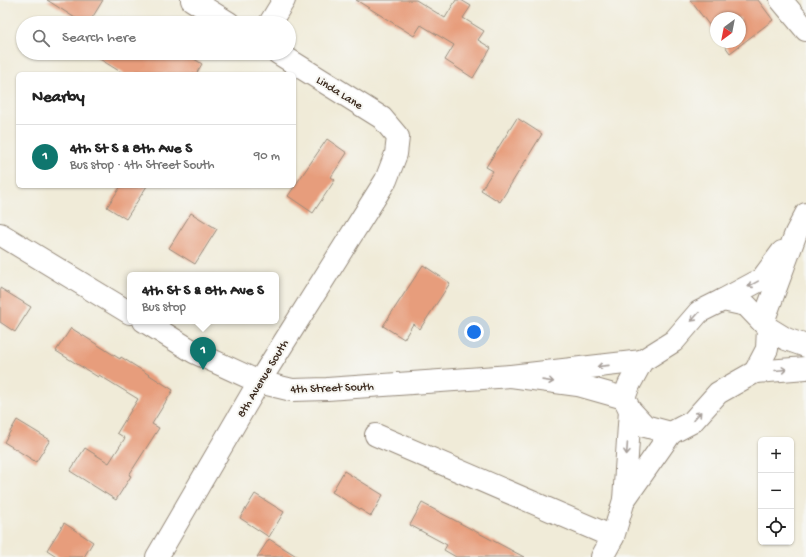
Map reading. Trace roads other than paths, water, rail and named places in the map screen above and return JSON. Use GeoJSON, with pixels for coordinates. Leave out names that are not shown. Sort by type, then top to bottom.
{"type":"FeatureCollection","features":[{"type":"Feature","properties":{"kind":"street"},"geometry":{"type":"LineString","coordinates":[[192,0],[218,16]]}},
{"type":"Feature","properties":{"kind":"street"},"geometry":{"type":"LineString","coordinates":[[274,16],[284,0]]}},
{"type":"Feature","properties":{"kind":"street"},"geometry":{"type":"LineString","coordinates":[[781,0],[806,30]]}},
{"type":"Feature","properties":{"kind":"street","name":"Linda Lane"},"geometry":{"type":"LineString","coordinates":[[289,60],[382,118],[398,136]]}},
{"type":"Feature","properties":{"kind":"street","name":"8th Avenue South"},"geometry":{"type":"LineString","coordinates":[[158,557],[259,382],[386,180],[396,154],[398,136]]}},
{"type":"Feature","properties":{"kind":"street"},"geometry":{"type":"LineString","coordinates":[[755,372],[768,349],[765,325],[796,234],[806,214]]}},
{"type":"Feature","properties":{"kind":"street"},"geometry":{"type":"LineString","coordinates":[[0,234],[127,311]]}},
{"type":"Feature","properties":{"kind":"street"},"geometry":{"type":"LineString","coordinates":[[602,557],[613,537],[624,500],[629,385],[642,361],[674,341],[699,312],[762,278],[796,234]]}},
{"type":"Feature","properties":{"kind":"street"},"geometry":{"type":"LineString","coordinates":[[723,300],[746,305],[765,325],[786,339],[806,346]]}},
{"type":"Feature","properties":{"kind":"street","name":"4th Street South"},"geometry":{"type":"LineString","coordinates":[[149,324],[194,352],[259,382],[292,390],[327,389],[511,376],[642,361]]}},
{"type":"Feature","properties":{"kind":"street"},"geometry":{"type":"LineString","coordinates":[[624,500],[671,433],[692,422],[718,393],[755,372],[806,368]]}},
{"type":"Feature","properties":{"kind":"street","name":"4th Street South"},"geometry":{"type":"LineString","coordinates":[[511,376],[578,385],[627,404]]}},
{"type":"Feature","properties":{"kind":"street"},"geometry":{"type":"LineString","coordinates":[[627,404],[644,426],[671,433]]}},
{"type":"Feature","properties":{"kind":"street"},"geometry":{"type":"LineString","coordinates":[[376,435],[613,537]]}},
{"type":"Feature","properties":{"kind":"place","name":"4th St S & 8th Ave S"},"geometry":{"type":"Point","coordinates":[203,370]}}]}
